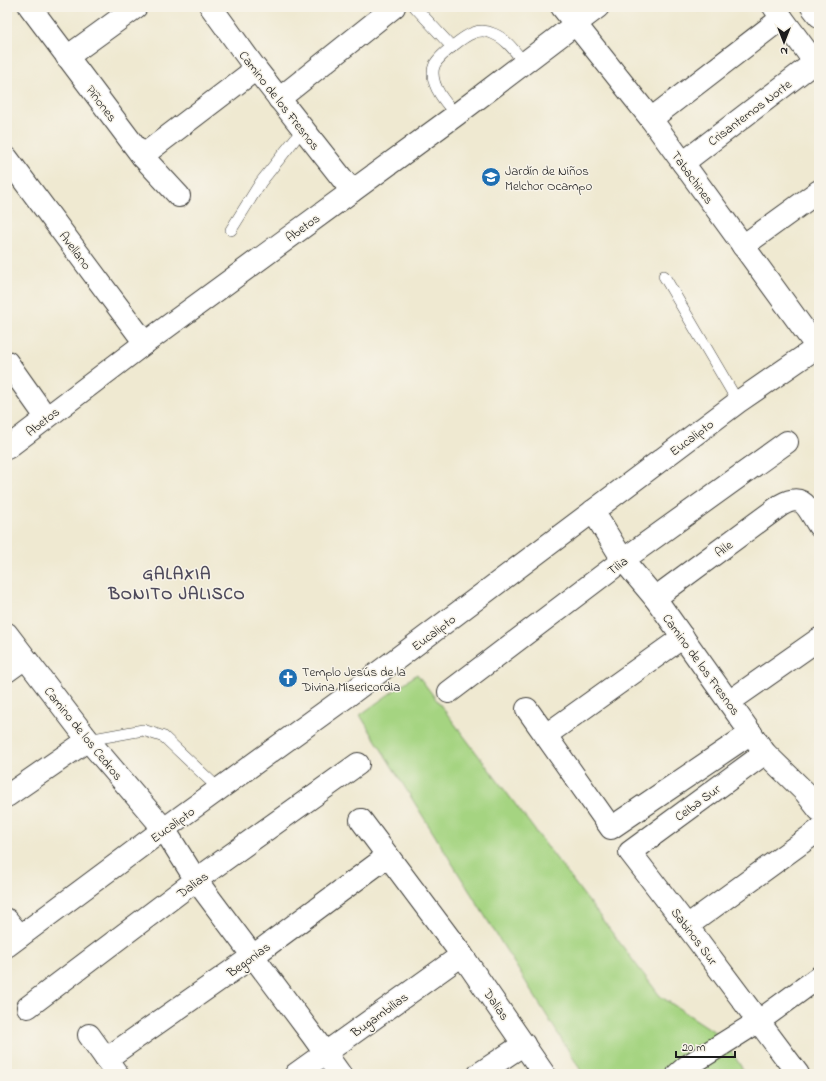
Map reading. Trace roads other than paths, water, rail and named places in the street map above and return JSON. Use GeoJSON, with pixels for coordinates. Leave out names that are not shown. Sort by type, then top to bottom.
{"type":"FeatureCollection","features":[{"type":"Feature","properties":{"kind":"street","name":"Piñones"},"geometry":{"type":"LineString","coordinates":[[30,7],[142,156],[179,196]]}},
{"type":"Feature","properties":{"kind":"street"},"geometry":{"type":"LineString","coordinates":[[67,57],[136,7]]}},
{"type":"Feature","properties":{"kind":"street"},"geometry":{"type":"LineString","coordinates":[[279,99],[394,7]]}},
{"type":"Feature","properties":{"kind":"street","name":"Tabachines"},"geometry":{"type":"LineString","coordinates":[[562,7],[651,119],[818,348]]}},
{"type":"Feature","properties":{"kind":"street","name":"Abetos"},"geometry":{"type":"LineString","coordinates":[[7,448],[145,343],[525,64],[598,7]]}},
{"type":"Feature","properties":{"kind":"street"},"geometry":{"type":"LineString","coordinates":[[812,7],[819,16]]}},
{"type":"Feature","properties":{"kind":"street","name":"Camino de los Fresnos"},"geometry":{"type":"LineString","coordinates":[[215,8],[256,69],[352,191]]}},
{"type":"Feature","properties":{"kind":"street"},"geometry":{"type":"LineString","coordinates":[[651,119],[778,12],[817,65]]}},
{"type":"Feature","properties":{"kind":"street","name":"Crisantemos Norte"},"geometry":{"type":"LineString","coordinates":[[683,163],[817,65]]}},
{"type":"Feature","properties":{"kind":"street"},"geometry":{"type":"LineString","coordinates":[[142,156],[256,69]]}},
{"type":"Feature","properties":{"kind":"street","name":"Avellano"},"geometry":{"type":"LineString","coordinates":[[7,158],[145,343]]}},
{"type":"Feature","properties":{"kind":"street"},"geometry":{"type":"LineString","coordinates":[[743,246],[819,191]]}},
{"type":"Feature","properties":{"kind":"street","name":"Eucalipto"},"geometry":{"type":"LineString","coordinates":[[11,934],[164,829],[346,697],[738,402],[818,348]]}},
{"type":"Feature","properties":{"kind":"street"},"geometry":{"type":"LineString","coordinates":[[7,362],[46,417]]}},
{"type":"Feature","properties":{"kind":"street","name":"Tilia"},"geometry":{"type":"LineString","coordinates":[[449,692],[623,560],[787,442]]}},
{"type":"Feature","properties":{"kind":"street","name":"Aile"},"geometry":{"type":"LineString","coordinates":[[655,598],[781,505],[792,499],[804,503],[819,526]]}},
{"type":"Feature","properties":{"kind":"street","name":"Camino de los Fresnos"},"geometry":{"type":"LineString","coordinates":[[593,512],[623,560],[655,598],[730,702],[750,733],[765,752],[812,787],[819,810]]}},
{"type":"Feature","properties":{"kind":"street","name":"Camino de los Cedros"},"geometry":{"type":"LineString","coordinates":[[7,634],[88,740],[164,829],[196,880],[340,1074]]}},
{"type":"Feature","properties":{"kind":"street"},"geometry":{"type":"LineString","coordinates":[[546,735],[683,637]]}},
{"type":"Feature","properties":{"kind":"street"},"geometry":{"type":"LineString","coordinates":[[730,702],[819,639]]}},
{"type":"Feature","properties":{"kind":"street"},"geometry":{"type":"LineString","coordinates":[[7,671],[25,658]]}},
{"type":"Feature","properties":{"kind":"street"},"geometry":{"type":"LineString","coordinates":[[526,709],[611,828],[750,733]]}},
{"type":"Feature","properties":{"kind":"street"},"geometry":{"type":"LineString","coordinates":[[7,796],[88,740]]}},
{"type":"Feature","properties":{"kind":"street","name":"Ceiba Sur"},"geometry":{"type":"LineString","coordinates":[[630,852],[765,752]]}},
{"type":"Feature","properties":{"kind":"street","name":"Dalias"},"geometry":{"type":"LineString","coordinates":[[28,1007],[196,880],[358,764]]}},
{"type":"Feature","properties":{"kind":"street","name":"Dalias"},"geometry":{"type":"LineString","coordinates":[[361,820],[462,954],[544,1074]]}},
{"type":"Feature","properties":{"kind":"street"},"geometry":{"type":"LineString","coordinates":[[687,926],[819,830]]}},
{"type":"Feature","properties":{"kind":"street","name":"Sabinos Sur"},"geometry":{"type":"LineString","coordinates":[[630,852],[759,1021]]}},
{"type":"Feature","properties":{"kind":"street","name":"Begonias"},"geometry":{"type":"LineString","coordinates":[[112,1066],[253,956],[388,856]]}},
{"type":"Feature","properties":{"kind":"street","name":"Bugambilias"},"geometry":{"type":"LineString","coordinates":[[296,1074],[462,954]]}},
{"type":"Feature","properties":{"kind":"street"},"geometry":{"type":"LineString","coordinates":[[678,1074],[686,1067],[759,1021],[819,977]]}},
{"type":"Feature","properties":{"kind":"street"},"geometry":{"type":"LineString","coordinates":[[759,1021],[798,1074]]}},
{"type":"Feature","properties":{"kind":"street"},"geometry":{"type":"LineString","coordinates":[[89,1035],[112,1066]]}},
{"type":"Feature","properties":{"kind":"street"},"geometry":{"type":"LineString","coordinates":[[479,1074],[524,1044]]}},
{"type":"Feature","properties":{"kind":"lane"},"geometry":{"type":"LineString","coordinates":[[415,7],[452,47]]}},
{"type":"Feature","properties":{"kind":"lane"},"geometry":{"type":"LineString","coordinates":[[456,115],[440,94],[433,74],[434,65],[452,47],[473,33],[484,30],[504,39],[525,64]]}},
{"type":"Feature","properties":{"kind":"lane"},"geometry":{"type":"LineString","coordinates":[[231,230],[261,182],[303,129]]}},
{"type":"Feature","properties":{"kind":"lane"},"geometry":{"type":"LineString","coordinates":[[664,276],[738,402]]}},
{"type":"Feature","properties":{"kind":"lane"},"geometry":{"type":"LineString","coordinates":[[88,740],[143,730],[164,737],[219,789]]}},
{"type":"Feature","properties":{"kind":"place","name":"Jardín de Niños Melchor Ocampo"},"geometry":{"type":"Point","coordinates":[491,177]}},
{"type":"Feature","properties":{"kind":"place","name":"Templo Jesús de la Divina Misericordia"},"geometry":{"type":"Point","coordinates":[288,678]}},
{"type":"Feature","properties":{"kind":"district","name":"GALAXIA BONITO JALISCO"},"geometry":{"type":"Point","coordinates":[177,583]}}]}
